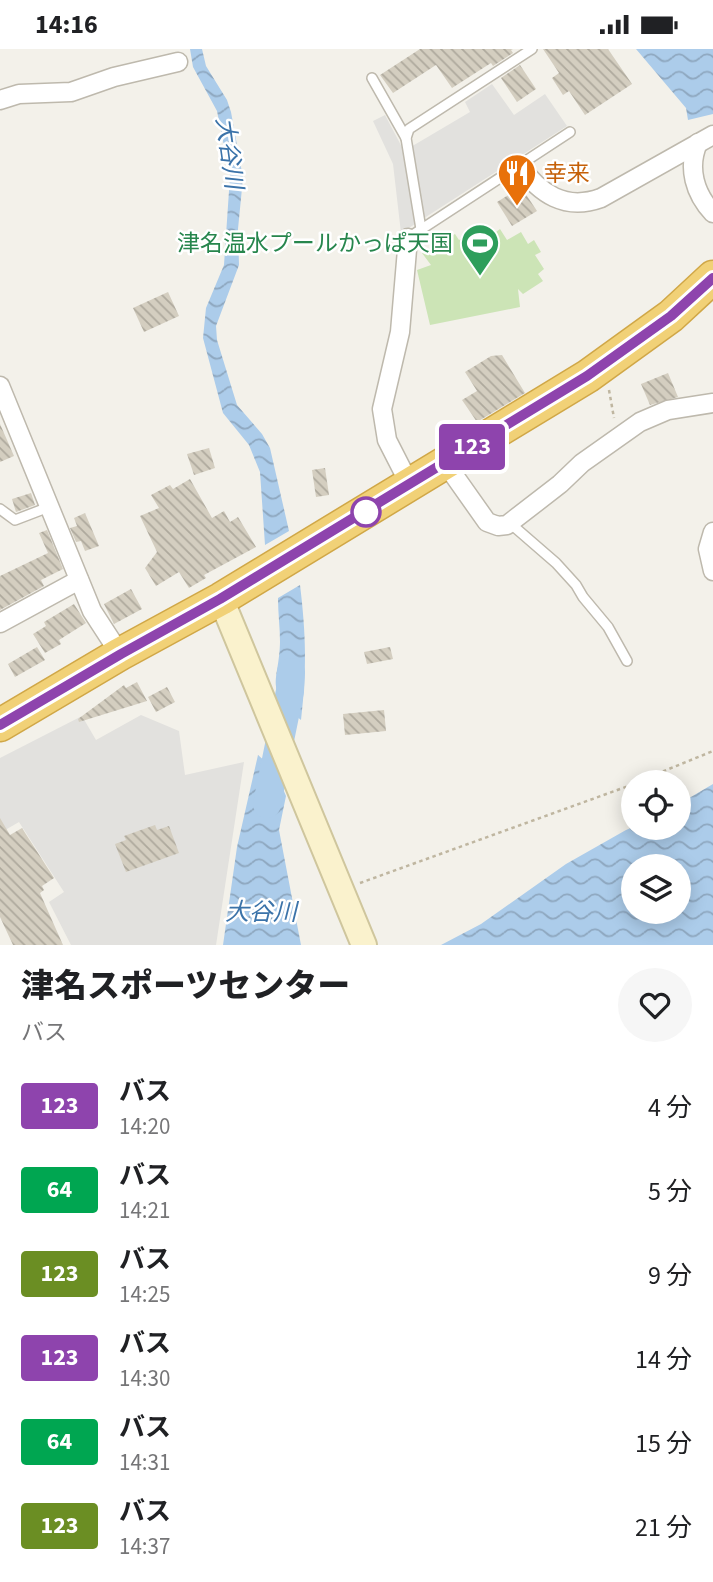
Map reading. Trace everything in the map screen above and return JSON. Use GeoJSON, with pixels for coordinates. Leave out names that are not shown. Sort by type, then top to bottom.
{"type":"FeatureCollection","features":[{"type":"Feature","properties":{"kind":"highway"},"geometry":{"type":"LineString","coordinates":[[0,725],[220,599],[446,464],[632,346],[713,278]]}},
{"type":"Feature","properties":{"kind":"street"},"geometry":{"type":"LineString","coordinates":[[0,100],[19,94],[71,92],[114,77],[178,62]]}},
{"type":"Feature","properties":{"kind":"street"},"geometry":{"type":"LineString","coordinates":[[519,165],[530,180],[559,200],[574,204],[589,202],[601,198],[706,139]]}},
{"type":"Feature","properties":{"kind":"street"},"geometry":{"type":"LineString","coordinates":[[706,139],[694,156],[695,180],[701,198],[713,213]]}},
{"type":"Feature","properties":{"kind":"street"},"geometry":{"type":"LineString","coordinates":[[410,485],[387,440],[382,409],[400,332],[415,234]]}},
{"type":"Feature","properties":{"kind":"street"},"geometry":{"type":"LineString","coordinates":[[0,386],[92,611],[121,654]]}},
{"type":"Feature","properties":{"kind":"street"},"geometry":{"type":"LineString","coordinates":[[446,464],[487,522],[502,526],[511,524],[582,463],[640,422],[668,410],[710,406]]}},
{"type":"Feature","properties":{"kind":"street"},"geometry":{"type":"LineString","coordinates":[[713,532],[708,549],[713,571]]}},
{"type":"Feature","properties":{"kind":"street"},"geometry":{"type":"LineString","coordinates":[[0,623],[79,580]]}},
{"type":"Feature","properties":{"kind":"street"},"geometry":{"type":"LineString","coordinates":[[220,599],[364,945]]}},
{"type":"Feature","properties":{"kind":"lane"},"geometry":{"type":"LineString","coordinates":[[532,49],[409,129],[406,138],[415,234],[570,132]]}},
{"type":"Feature","properties":{"kind":"lane"},"geometry":{"type":"LineString","coordinates":[[372,78],[406,138]]}},
{"type":"Feature","properties":{"kind":"lane"},"geometry":{"type":"LineString","coordinates":[[0,509],[15,520],[49,507]]}},
{"type":"Feature","properties":{"kind":"lane"},"geometry":{"type":"LineString","coordinates":[[511,524],[556,563],[576,585],[608,627],[627,661]]}},
{"type":"Feature","properties":{"kind":"path"},"geometry":{"type":"LineString","coordinates":[[607,380],[612,413],[620,436]]}},
{"type":"Feature","properties":{"kind":"path"},"geometry":{"type":"LineString","coordinates":[[667,770],[713,751]]}},
{"type":"Feature","properties":{"kind":"path"},"geometry":{"type":"LineString","coordinates":[[344,895],[621,788]]}},
{"type":"Feature","properties":{"kind":"green space","name":"津名温水プールかっぱ天国"},"geometry":{"type":"Polygon","coordinates":[[[480,227],[488,238],[500,229],[507,240],[521,232],[528,244],[534,240],[541,252],[535,255],[544,269],[538,274],[543,281],[523,294],[518,289],[520,307],[430,325],[417,270],[431,265],[422,253],[455,234],[459,240],[480,227]]]}},
{"type":"Feature","properties":{"kind":"shaded area"},"geometry":{"type":"Polygon","coordinates":[[[492,84],[514,115],[545,94],[567,126],[401,233],[393,164],[373,121],[385,115],[404,151],[470,112],[465,102],[492,84]]]}},
{"type":"Feature","properties":{"kind":"shaded area"},"geometry":{"type":"Polygon","coordinates":[[[141,715],[179,731],[185,775],[244,762],[216,945],[71,945],[49,902],[64,892],[19,822],[0,833],[0,758],[82,716],[96,740],[141,715]]]}},
{"type":"Feature","properties":{"kind":"water","name":"大谷川"},"geometry":{"type":"Polygon","coordinates":[[[190,49],[202,49],[206,66],[227,100],[243,178],[238,229],[239,265],[216,326],[217,340],[237,405],[262,434],[270,448],[289,531],[265,545],[260,472],[249,445],[223,413],[203,338],[206,308],[224,265],[230,176],[217,111],[193,67],[190,49]]]}},
{"type":"Feature","properties":{"kind":"water"},"geometry":{"type":"Polygon","coordinates":[[[636,49],[713,49],[713,114],[688,120],[686,108],[636,49]]]}},
{"type":"Feature","properties":{"kind":"water"},"geometry":{"type":"Polygon","coordinates":[[[300,585],[305,653],[301,720],[282,699],[276,684],[280,642],[278,598],[300,585]]]}},
{"type":"Feature","properties":{"kind":"water","name":"大谷川"},"geometry":{"type":"Polygon","coordinates":[[[258,755],[275,770],[286,796],[279,830],[301,945],[223,945],[237,847],[258,755]]]}},
{"type":"Feature","properties":{"kind":"water"},"geometry":{"type":"Polygon","coordinates":[[[713,784],[713,945],[441,945],[481,924],[566,864],[621,833],[621,840],[691,840],[691,797],[713,784]]]}},
{"type":"Feature","properties":{"kind":"building"},"geometry":{"type":"Polygon","coordinates":[[[420,49],[513,49],[513,53],[493,66],[491,63],[452,88],[436,65],[393,93],[380,75],[420,49]]]}},
{"type":"Feature","properties":{"kind":"building"},"geometry":{"type":"Polygon","coordinates":[[[543,49],[608,49],[632,84],[585,115],[569,91],[563,95],[552,78],[559,73],[543,49]]]}},
{"type":"Feature","properties":{"kind":"building"},"geometry":{"type":"Polygon","coordinates":[[[520,65],[536,89],[517,102],[501,78],[520,65]]]}},
{"type":"Feature","properties":{"kind":"building","name":"幸来"},"geometry":{"type":"Polygon","coordinates":[[[521,187],[537,211],[512,226],[497,202],[521,187]]]}},
{"type":"Feature","properties":{"kind":"building"},"geometry":{"type":"Polygon","coordinates":[[[168,292],[179,316],[144,332],[133,308],[168,292]]]}},
{"type":"Feature","properties":{"kind":"building"},"geometry":{"type":"Polygon","coordinates":[[[502,355],[525,393],[477,422],[462,400],[477,391],[465,372],[491,356],[502,355]]]}},
{"type":"Feature","properties":{"kind":"building"},"geometry":{"type":"Polygon","coordinates":[[[668,373],[678,397],[650,405],[641,384],[668,373]]]}},
{"type":"Feature","properties":{"kind":"building"},"geometry":{"type":"Polygon","coordinates":[[[0,424],[14,456],[0,462],[0,424]]]}},
{"type":"Feature","properties":{"kind":"building"},"geometry":{"type":"Polygon","coordinates":[[[209,448],[215,468],[194,475],[187,454],[209,448]]]}},
{"type":"Feature","properties":{"kind":"building"},"geometry":{"type":"Polygon","coordinates":[[[325,468],[329,495],[316,497],[312,470],[325,468]]]}},
{"type":"Feature","properties":{"kind":"building"},"geometry":{"type":"Polygon","coordinates":[[[190,479],[212,518],[224,511],[230,522],[238,517],[256,547],[204,575],[206,578],[189,588],[179,572],[156,586],[145,568],[157,552],[140,516],[159,508],[151,495],[170,485],[173,489],[190,479]]]}},
{"type":"Feature","properties":{"kind":"building"},"geometry":{"type":"Polygon","coordinates":[[[31,493],[35,505],[16,512],[12,499],[31,493]]]}},
{"type":"Feature","properties":{"kind":"building"},"geometry":{"type":"Polygon","coordinates":[[[85,513],[99,546],[85,551],[81,541],[76,542],[70,528],[77,526],[74,518],[85,513]]]}},
{"type":"Feature","properties":{"kind":"building"},"geometry":{"type":"Polygon","coordinates":[[[47,530],[63,569],[41,580],[44,586],[0,610],[0,576],[48,553],[39,533],[47,530]]]}},
{"type":"Feature","properties":{"kind":"building"},"geometry":{"type":"Polygon","coordinates":[[[131,589],[142,609],[114,624],[104,604],[131,589]]]}},
{"type":"Feature","properties":{"kind":"building"},"geometry":{"type":"Polygon","coordinates":[[[74,604],[86,623],[59,640],[61,644],[45,653],[33,634],[46,626],[44,622],[74,604]]]}},
{"type":"Feature","properties":{"kind":"building"},"geometry":{"type":"Polygon","coordinates":[[[37,647],[45,660],[15,677],[8,664],[37,647]]]}},
{"type":"Feature","properties":{"kind":"building"},"geometry":{"type":"Polygon","coordinates":[[[390,647],[393,659],[367,664],[364,652],[390,647]]]}},
{"type":"Feature","properties":{"kind":"building"},"geometry":{"type":"Polygon","coordinates":[[[137,682],[147,701],[79,722],[78,719],[124,685],[126,688],[137,682]]]}},
{"type":"Feature","properties":{"kind":"building"},"geometry":{"type":"Polygon","coordinates":[[[167,687],[175,702],[156,712],[148,697],[167,687]]]}},
{"type":"Feature","properties":{"kind":"building"},"geometry":{"type":"Polygon","coordinates":[[[384,710],[386,731],[345,735],[343,714],[384,710]]]}},
{"type":"Feature","properties":{"kind":"building"},"geometry":{"type":"Polygon","coordinates":[[[0,818],[10,835],[22,828],[54,878],[42,886],[44,890],[40,893],[63,945],[13,945],[0,917],[0,818]]]}},
{"type":"Feature","properties":{"kind":"building"},"geometry":{"type":"Polygon","coordinates":[[[155,825],[157,830],[169,826],[179,853],[126,872],[115,844],[126,840],[124,836],[155,825]]]}},
{"type":"Feature","properties":{"kind":"waterway","name":"大谷川"},"geometry":{"type":"LineString","coordinates":[[267,804],[290,691],[291,672]]}},
{"type":"Feature","properties":{"kind":"bus line","name":"123"},"geometry":{"type":"LineString","coordinates":[[0,725],[220,599],[587,376],[671,316],[713,278]]}},
{"type":"Feature","properties":{"kind":"place","name":"幸来"},"geometry":{"type":"Point","coordinates":[517,207]}},
{"type":"Feature","properties":{"kind":"place","name":"津名温水プールかっぱ天国"},"geometry":{"type":"Point","coordinates":[480,277]}}]}
